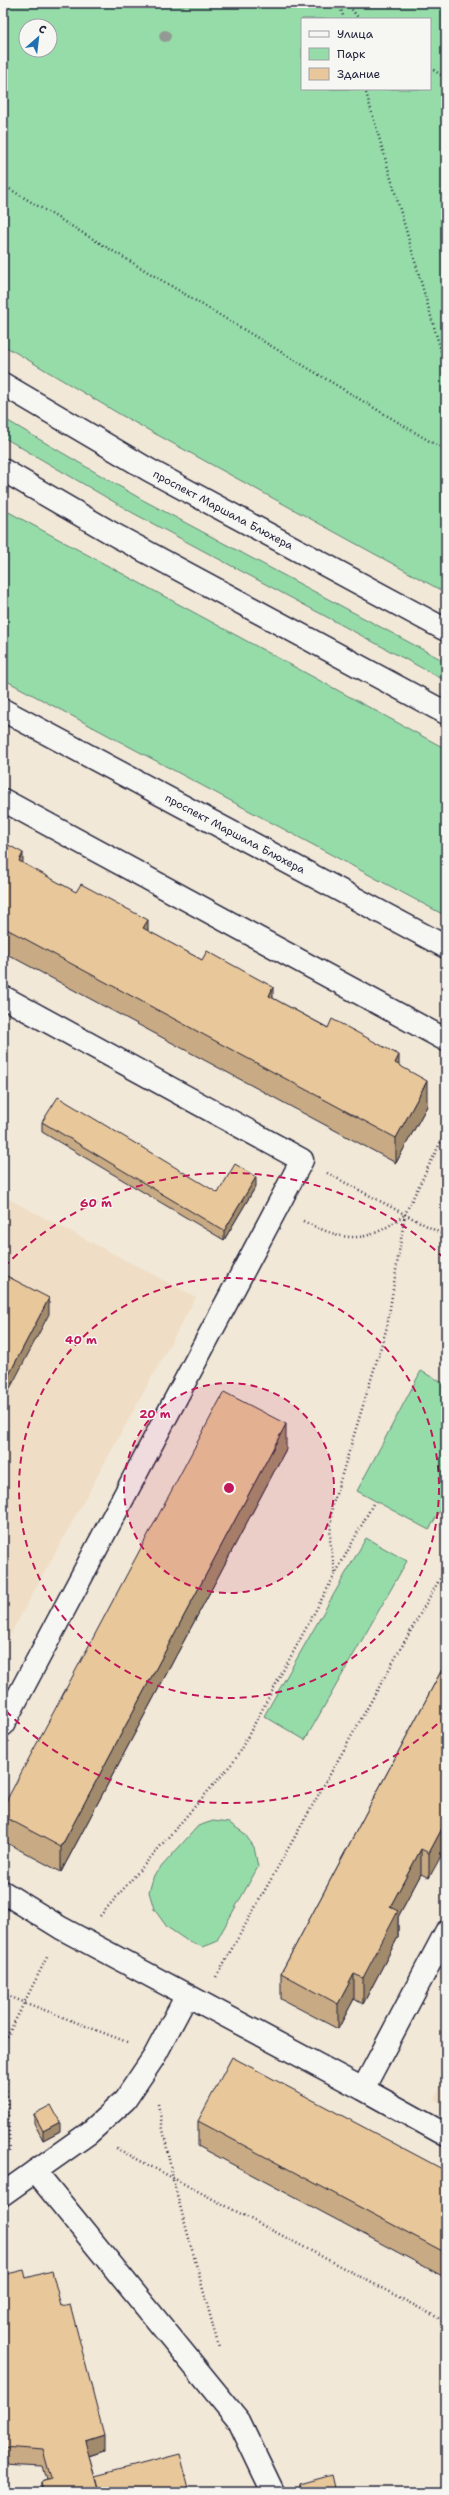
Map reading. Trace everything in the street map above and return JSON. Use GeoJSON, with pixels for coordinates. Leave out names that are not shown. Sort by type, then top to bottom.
{"type":"FeatureCollection","features":[{"type":"Feature","properties":{"kind":"main road","name":"проспект Маршала Блюхера"},"geometry":{"type":"LineString","coordinates":[[3,384],[149,470],[446,630]]}},
{"type":"Feature","properties":{"kind":"main road"},"geometry":{"type":"LineString","coordinates":[[3,470],[115,535],[446,713]]}},
{"type":"Feature","properties":{"kind":"main road","name":"проспект Маршала Блюхера"},"geometry":{"type":"LineString","coordinates":[[3,710],[446,947]]}},
{"type":"Feature","properties":{"kind":"main road"},"geometry":{"type":"LineString","coordinates":[[3,800],[446,1040]]}},
{"type":"Feature","properties":{"kind":"main road"},"geometry":{"type":"LineString","coordinates":[[3,997],[302,1160],[3,1725]]}},
{"type":"Feature","properties":{"kind":"main road"},"geometry":{"type":"LineString","coordinates":[[3,1892],[61,1928],[195,1998],[446,2135]]}},
{"type":"Feature","properties":{"kind":"main road"},"geometry":{"type":"LineString","coordinates":[[363,2089],[446,1932]]}},
{"type":"Feature","properties":{"kind":"main road"},"geometry":{"type":"LineString","coordinates":[[10,2189],[89,2133],[125,2100],[195,1998]]}},
{"type":"Feature","properties":{"kind":"main road"},"geometry":{"type":"LineString","coordinates":[[35,2171],[239,2421],[273,2492]]}},
{"type":"Feature","properties":{"kind":"path"},"geometry":{"type":"LineString","coordinates":[[339,3],[344,18]]}},
{"type":"Feature","properties":{"kind":"path"},"geometry":{"type":"LineString","coordinates":[[347,3],[358,18]]}},
{"type":"Feature","properties":{"kind":"path"},"geometry":{"type":"LineString","coordinates":[[431,69],[446,78]]}},
{"type":"Feature","properties":{"kind":"path"},"geometry":{"type":"LineString","coordinates":[[365,90],[446,368]]}},
{"type":"Feature","properties":{"kind":"path"},"geometry":{"type":"LineString","coordinates":[[3,185],[446,451]]}},
{"type":"Feature","properties":{"kind":"path"},"geometry":{"type":"LineString","coordinates":[[335,1573],[330,1540],[332,1507],[387,1326],[404,1214],[446,1131]]}},
{"type":"Feature","properties":{"kind":"path"},"geometry":{"type":"LineString","coordinates":[[302,1160],[446,1236]]}},
{"type":"Feature","properties":{"kind":"path"},"geometry":{"type":"LineString","coordinates":[[276,1208],[333,1235],[352,1237],[371,1235],[391,1226],[404,1214]]}},
{"type":"Feature","properties":{"kind":"path"},"geometry":{"type":"LineString","coordinates":[[81,1938],[235,1760],[373,1504]]}},
{"type":"Feature","properties":{"kind":"path"},"geometry":{"type":"LineString","coordinates":[[195,1998],[446,1568]]}},
{"type":"Feature","properties":{"kind":"path"},"geometry":{"type":"LineString","coordinates":[[4,2043],[61,1928]]}},
{"type":"Feature","properties":{"kind":"path"},"geometry":{"type":"LineString","coordinates":[[3,1994],[121,2039],[154,2057]]}},
{"type":"Feature","properties":{"kind":"path"},"geometry":{"type":"LineString","coordinates":[[3,2034],[10,2189]]}},
{"type":"Feature","properties":{"kind":"path"},"geometry":{"type":"LineString","coordinates":[[158,2101],[173,2180],[221,2353]]}},
{"type":"Feature","properties":{"kind":"path"},"geometry":{"type":"LineString","coordinates":[[89,2133],[173,2180],[446,2322]]}},
{"type":"Feature","properties":{"kind":"shaded area"},"geometry":{"type":"Polygon","coordinates":[[[3,1196],[196,1297],[3,1648],[3,1196]]]}},
{"type":"Feature","properties":{"kind":"shaded area"},"geometry":{"type":"Polygon","coordinates":[[[446,2077],[446,2106],[434,2099],[446,2077]]]}},
{"type":"Feature","properties":{"kind":"green space"},"geometry":{"type":"Polygon","coordinates":[[[3,3],[446,3],[446,593],[121,415],[3,345],[3,3]]]}},
{"type":"Feature","properties":{"kind":"green space"},"geometry":{"type":"Polygon","coordinates":[[[3,418],[141,499],[446,662],[446,681],[133,513],[3,437],[3,418]]]}},
{"type":"Feature","properties":{"kind":"green space"},"geometry":{"type":"Polygon","coordinates":[[[3,509],[446,749],[446,916],[3,679],[3,509]]]}},
{"type":"Feature","properties":{"kind":"green space"},"geometry":{"type":"Polygon","coordinates":[[[421,1371],[446,1385],[446,1499],[429,1530],[357,1491],[421,1371]]]}},
{"type":"Feature","properties":{"kind":"green space"},"geometry":{"type":"Polygon","coordinates":[[[366,1538],[407,1561],[305,1740],[264,1716],[366,1538]]]}},
{"type":"Feature","properties":{"kind":"green space"},"geometry":{"type":"Polygon","coordinates":[[[213,1821],[229,1823],[244,1833],[254,1847],[258,1867],[216,1942],[203,1947],[186,1940],[167,1927],[154,1909],[149,1892],[154,1875],[198,1826],[213,1821]]]}},
{"type":"Feature","properties":{"kind":"building"},"geometry":{"type":"Polygon","coordinates":[[[3,842],[23,853],[19,861],[76,892],[81,884],[148,920],[143,928],[202,960],[207,951],[273,987],[269,996],[328,1028],[332,1019],[399,1055],[395,1063],[427,1081],[396,1138],[3,927],[3,842]]]}},
{"type":"Feature","properties":{"kind":"building"},"geometry":{"type":"Polygon","coordinates":[[[58,1097],[218,1193],[235,1164],[256,1177],[224,1231],[42,1122],[58,1097]]]}},
{"type":"Feature","properties":{"kind":"building"},"geometry":{"type":"Polygon","coordinates":[[[3,1274],[49,1298],[3,1386],[3,1274]]]}},
{"type":"Feature","properties":{"kind":"building"},"geometry":{"type":"Polygon","coordinates":[[[224,1392],[286,1424],[61,1847],[3,1816],[3,1807],[224,1392]]]}},
{"type":"Feature","properties":{"kind":"building"},"geometry":{"type":"Polygon","coordinates":[[[446,1662],[446,1821],[429,1853],[421,1849],[390,1907],[398,1911],[363,1978],[354,1974],[338,2004],[281,1973],[446,1662]]]}},
{"type":"Feature","properties":{"kind":"building"},"geometry":{"type":"Polygon","coordinates":[[[232,2057],[446,2171],[446,2253],[198,2121],[232,2057]]]}},
{"type":"Feature","properties":{"kind":"building"},"geometry":{"type":"Polygon","coordinates":[[[51,2105],[60,2122],[43,2131],[34,2114],[51,2105]]]}},
{"type":"Feature","properties":{"kind":"building"},"geometry":{"type":"Polygon","coordinates":[[[24,2270],[26,2278],[52,2271],[61,2306],[70,2304],[104,2435],[85,2441],[99,2492],[43,2492],[41,2482],[51,2479],[43,2450],[3,2447],[3,2275],[24,2270]]]}},
{"type":"Feature","properties":{"kind":"building"},"geometry":{"type":"Polygon","coordinates":[[[180,2454],[190,2492],[99,2492],[95,2476],[180,2454]]]}},
{"type":"Feature","properties":{"kind":"building"},"geometry":{"type":"Polygon","coordinates":[[[332,2475],[336,2492],[302,2492],[300,2484],[332,2475]]]}}]}
